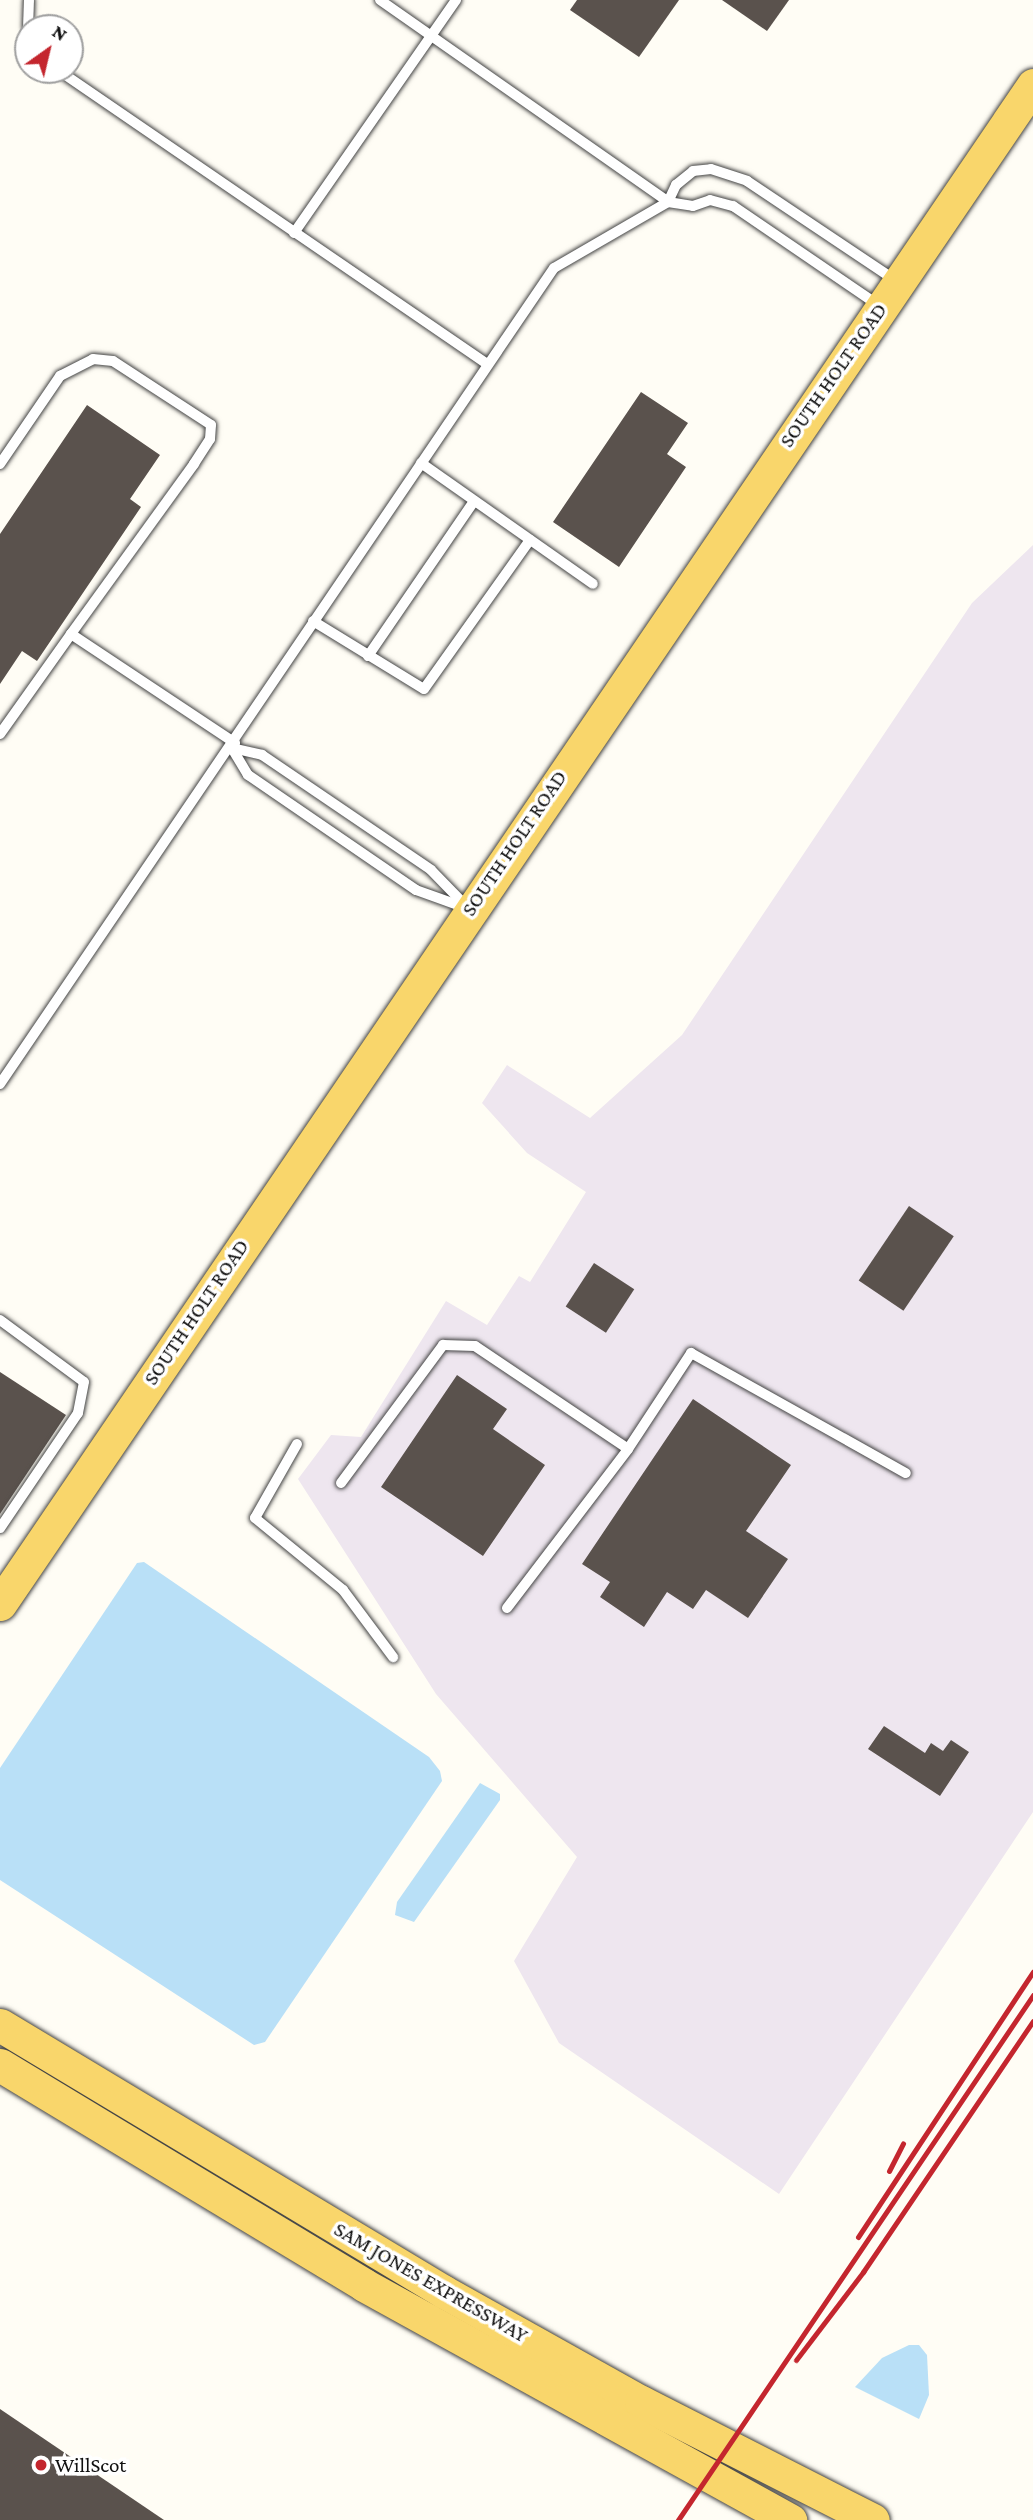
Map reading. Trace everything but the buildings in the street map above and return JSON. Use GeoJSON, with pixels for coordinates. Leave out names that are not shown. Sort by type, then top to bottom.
{"type":"FeatureCollection","features":[{"type":"Feature","properties":{"kind":"main road","name":"SOUTH HOLT ROAD"},"geometry":{"type":"LineString","coordinates":[[0,1604],[469,909],[1033,85]]}},
{"type":"Feature","properties":{"kind":"main road","name":"SAM JONES EXPRESSWAY"},"geometry":{"type":"LineString","coordinates":[[0,2025],[444,2292],[641,2402],[873,2520]]}},
{"type":"Feature","properties":{"kind":"main road","name":"SAM JONES EXPRESSWAY"},"geometry":{"type":"LineString","coordinates":[[0,2065],[364,2285],[790,2520]]}},
{"type":"Feature","properties":{"kind":"lane"},"geometry":{"type":"LineString","coordinates":[[380,0],[668,202],[693,206],[710,201],[733,206],[889,294]]}},
{"type":"Feature","properties":{"kind":"lane"},"geometry":{"type":"LineString","coordinates":[[294,233],[456,0]]}},
{"type":"Feature","properties":{"kind":"lane"},"geometry":{"type":"LineString","coordinates":[[78,84],[487,364]]}},
{"type":"Feature","properties":{"kind":"lane"},"geometry":{"type":"LineString","coordinates":[[0,1084],[233,745],[313,621],[554,268],[668,202],[676,185],[694,171],[727,171],[889,294]]}},
{"type":"Feature","properties":{"kind":"lane"},"geometry":{"type":"LineString","coordinates":[[0,464],[60,376],[93,359],[113,361],[211,425],[210,439],[194,464],[0,734]]}},
{"type":"Feature","properties":{"kind":"lane"},"geometry":{"type":"LineString","coordinates":[[421,463],[593,584]]}},
{"type":"Feature","properties":{"kind":"lane"},"geometry":{"type":"LineString","coordinates":[[368,656],[474,501]]}},
{"type":"Feature","properties":{"kind":"lane"},"geometry":{"type":"LineString","coordinates":[[313,621],[424,689],[530,540]]}},
{"type":"Feature","properties":{"kind":"lane"},"geometry":{"type":"LineString","coordinates":[[71,634],[233,745],[262,755],[431,870],[469,909]]}},
{"type":"Feature","properties":{"kind":"lane"},"geometry":{"type":"LineString","coordinates":[[233,745],[248,775],[416,890],[469,909]]}},
{"type":"Feature","properties":{"kind":"lane"},"geometry":{"type":"LineString","coordinates":[[0,1320],[84,1382],[78,1413],[0,1528]]}},
{"type":"Feature","properties":{"kind":"lane"},"geometry":{"type":"LineString","coordinates":[[341,1483],[443,1345],[475,1346],[628,1449]]}},
{"type":"Feature","properties":{"kind":"lane"},"geometry":{"type":"LineString","coordinates":[[506,1608],[628,1449],[691,1353],[906,1473]]}},
{"type":"Feature","properties":{"kind":"lane"},"geometry":{"type":"LineString","coordinates":[[298,1444],[255,1518],[343,1590],[393,1657]]}},
{"type":"Feature","properties":{"kind":"shaded area"},"geometry":{"type":"Polygon","coordinates":[[[1033,545],[1033,1812],[779,2194],[559,2043],[514,1961],[577,1857],[436,1694],[298,1479],[331,1435],[361,1437],[446,1301],[487,1325],[519,1276],[530,1282],[586,1192],[527,1153],[482,1103],[507,1065],[590,1118],[682,1035],[972,603],[1033,545]]]}},
{"type":"Feature","properties":{"kind":"water"},"geometry":{"type":"Polygon","coordinates":[[[144,1562],[429,1757],[440,1771],[442,1781],[265,2042],[254,2045],[0,1880],[0,1768],[137,1563],[144,1562]]]}},
{"type":"Feature","properties":{"kind":"water"},"geometry":{"type":"Polygon","coordinates":[[[480,1783],[500,1794],[500,1800],[414,1922],[395,1915],[397,1902],[480,1783]]]}},
{"type":"Feature","properties":{"kind":"water"},"geometry":{"type":"Polygon","coordinates":[[[909,2345],[919,2345],[927,2355],[929,2395],[919,2419],[855,2387],[882,2358],[909,2345]]]}},
{"type":"Feature","properties":{"kind":"railway"},"geometry":{"type":"LineString","coordinates":[[858,2237],[1033,1972]]}},
{"type":"Feature","properties":{"kind":"railway"},"geometry":{"type":"LineString","coordinates":[[678,2520],[1033,1995]]}},
{"type":"Feature","properties":{"kind":"railway"},"geometry":{"type":"LineString","coordinates":[[796,2360],[863,2272],[1033,2021]]}},
{"type":"Feature","properties":{"kind":"railway"},"geometry":{"type":"LineString","coordinates":[[889,2171],[903,2143]]}},
{"type":"Feature","properties":{"kind":"place","name":"WillScot"},"geometry":{"type":"Point","coordinates":[41,2465]}}]}
